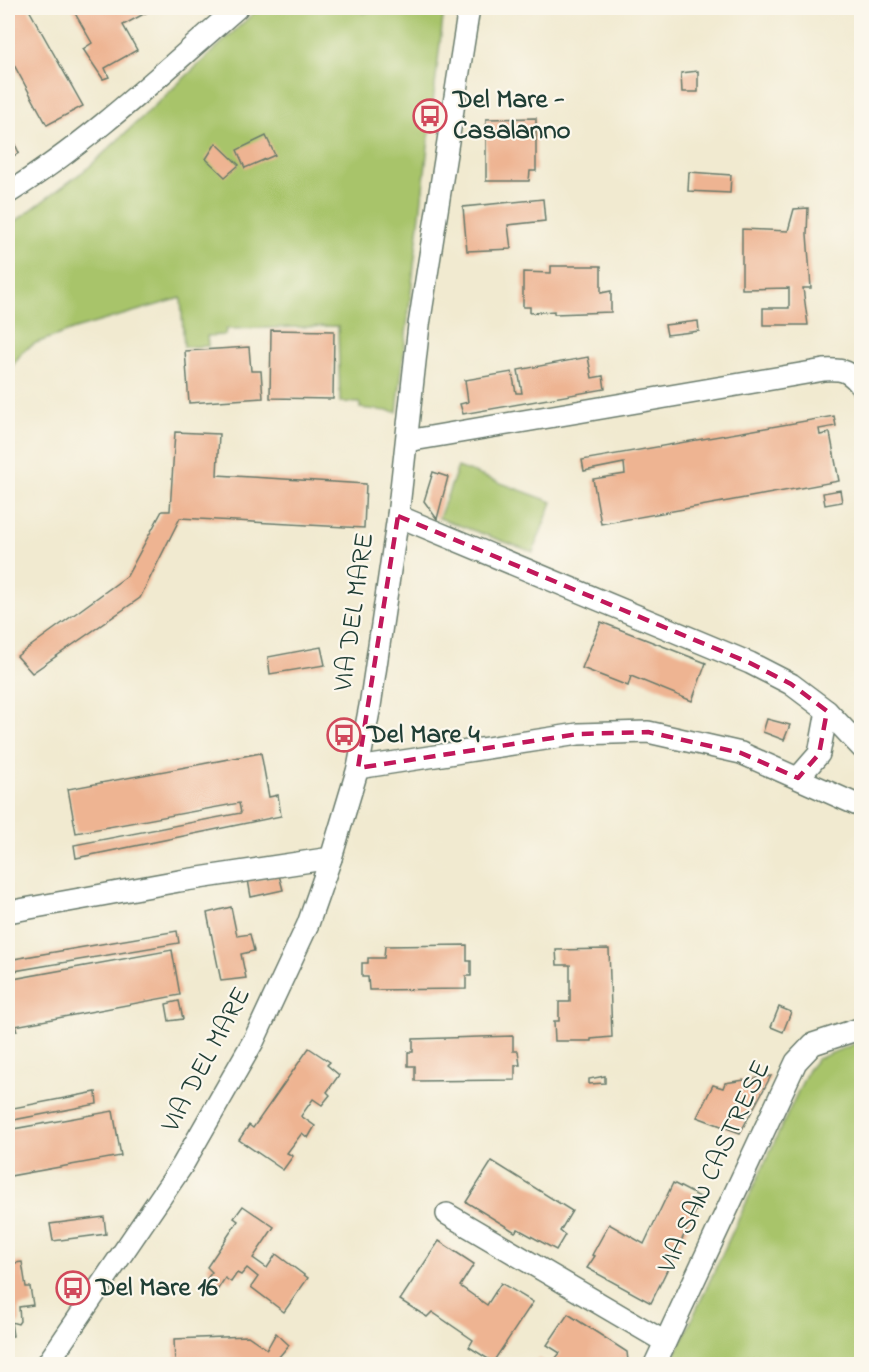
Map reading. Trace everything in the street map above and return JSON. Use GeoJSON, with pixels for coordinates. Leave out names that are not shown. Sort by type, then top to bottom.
{"type":"FeatureCollection","features":[{"type":"Feature","properties":{"kind":"street"},"geometry":{"type":"LineString","coordinates":[[8,193],[45,170],[142,91],[237,8]]}},
{"type":"Feature","properties":{"kind":"street","name":"VIA DEL MARE"},"geometry":{"type":"LineString","coordinates":[[47,1365],[182,1166],[254,1040],[309,924],[331,858],[358,768],[370,706],[398,516],[419,325],[469,8]]}},
{"type":"Feature","properties":{"kind":"street"},"geometry":{"type":"LineString","coordinates":[[407,441],[824,370],[839,369],[853,375],[861,387]]}},
{"type":"Feature","properties":{"kind":"street"},"geometry":{"type":"LineString","coordinates":[[398,516],[750,663],[791,684],[827,711],[861,748]]}},
{"type":"Feature","properties":{"kind":"street"},"geometry":{"type":"LineString","coordinates":[[798,778],[819,754],[827,711]]}},
{"type":"Feature","properties":{"kind":"street"},"geometry":{"type":"LineString","coordinates":[[358,768],[578,734],[648,732],[741,753],[861,807]]}},
{"type":"Feature","properties":{"kind":"street"},"geometry":{"type":"LineString","coordinates":[[8,912],[179,881],[331,858]]}},
{"type":"Feature","properties":{"kind":"street","name":"VIA SAN CASTRESE"},"geometry":{"type":"LineString","coordinates":[[655,1365],[796,1062],[813,1044],[861,1028]]}},
{"type":"Feature","properties":{"kind":"street"},"geometry":{"type":"LineString","coordinates":[[447,1214],[664,1342]]}},
{"type":"Feature","properties":{"kind":"highlighted area"},"geometry":{"type":"Polygon","coordinates":[[[398,516],[750,663],[791,684],[827,711],[819,754],[798,778],[741,753],[648,732],[578,734],[358,768],[398,516]]]}},
{"type":"Feature","properties":{"kind":"green space"},"geometry":{"type":"Polygon","coordinates":[[[259,8],[361,8],[364,13],[375,8],[427,8],[427,12],[444,9],[397,412],[360,408],[360,403],[340,402],[338,326],[226,329],[225,335],[207,336],[208,346],[184,347],[181,298],[75,329],[36,343],[23,351],[8,372],[8,227],[89,167],[259,8]]]}},
{"type":"Feature","properties":{"kind":"green space"},"geometry":{"type":"Polygon","coordinates":[[[458,467],[552,502],[533,552],[439,518],[458,467]]]}},
{"type":"Feature","properties":{"kind":"green space"},"geometry":{"type":"Polygon","coordinates":[[[861,1041],[861,1364],[671,1364],[808,1070],[817,1059],[861,1041]]]}},
{"type":"Feature","properties":{"kind":"building"},"geometry":{"type":"Polygon","coordinates":[[[8,8],[28,8],[83,106],[47,125],[8,54],[8,8]]]}},
{"type":"Feature","properties":{"kind":"building"},"geometry":{"type":"Polygon","coordinates":[[[72,8],[155,8],[123,25],[137,50],[105,68],[109,77],[103,79],[83,49],[92,43],[72,8]]]}},
{"type":"Feature","properties":{"kind":"building"},"geometry":{"type":"Polygon","coordinates":[[[698,71],[698,92],[682,92],[681,73],[698,71]]]}},
{"type":"Feature","properties":{"kind":"building"},"geometry":{"type":"Polygon","coordinates":[[[536,118],[536,171],[530,171],[529,181],[486,181],[486,119],[536,118]]]}},
{"type":"Feature","properties":{"kind":"building"},"geometry":{"type":"Polygon","coordinates":[[[8,129],[19,153],[8,159],[8,129]]]}},
{"type":"Feature","properties":{"kind":"building"},"geometry":{"type":"Polygon","coordinates":[[[266,136],[275,155],[245,168],[237,150],[266,136]]]}},
{"type":"Feature","properties":{"kind":"building"},"geometry":{"type":"Polygon","coordinates":[[[216,143],[239,165],[225,177],[206,159],[216,143]]]}},
{"type":"Feature","properties":{"kind":"building"},"geometry":{"type":"Polygon","coordinates":[[[689,172],[731,175],[730,193],[688,191],[689,172]]]}},
{"type":"Feature","properties":{"kind":"building"},"geometry":{"type":"Polygon","coordinates":[[[543,199],[545,221],[508,225],[511,249],[467,251],[463,207],[543,199]]]}},
{"type":"Feature","properties":{"kind":"building"},"geometry":{"type":"Polygon","coordinates":[[[808,208],[807,234],[811,288],[803,288],[808,325],[763,325],[763,308],[789,308],[789,288],[742,289],[742,229],[788,231],[794,209],[808,208]]]}},
{"type":"Feature","properties":{"kind":"building"},"geometry":{"type":"Polygon","coordinates":[[[551,266],[601,266],[601,293],[611,291],[611,312],[530,313],[530,307],[523,307],[523,272],[551,273],[551,266]]]}},
{"type":"Feature","properties":{"kind":"building"},"geometry":{"type":"Polygon","coordinates":[[[698,321],[699,331],[667,335],[665,325],[698,321]]]}},
{"type":"Feature","properties":{"kind":"building"},"geometry":{"type":"Polygon","coordinates":[[[271,330],[334,331],[333,399],[270,398],[271,330]]]}},
{"type":"Feature","properties":{"kind":"building"},"geometry":{"type":"Polygon","coordinates":[[[249,347],[251,371],[261,371],[263,398],[189,403],[185,351],[249,347]]]}},
{"type":"Feature","properties":{"kind":"building"},"geometry":{"type":"Polygon","coordinates":[[[588,357],[592,378],[603,376],[605,389],[463,414],[460,404],[468,402],[465,380],[512,372],[516,393],[522,393],[518,370],[588,357]]]}},
{"type":"Feature","properties":{"kind":"building"},"geometry":{"type":"Polygon","coordinates":[[[834,416],[836,426],[819,429],[820,435],[830,433],[839,481],[601,524],[593,479],[625,474],[624,463],[584,471],[582,460],[834,416]]]}},
{"type":"Feature","properties":{"kind":"building"},"geometry":{"type":"Polygon","coordinates":[[[175,432],[219,434],[217,475],[366,484],[364,528],[180,518],[140,598],[32,673],[17,656],[127,576],[162,511],[170,511],[175,432]]]}},
{"type":"Feature","properties":{"kind":"building"},"geometry":{"type":"Polygon","coordinates":[[[433,472],[448,477],[437,519],[424,501],[433,472]]]}},
{"type":"Feature","properties":{"kind":"building"},"geometry":{"type":"Polygon","coordinates":[[[840,490],[842,502],[825,505],[823,493],[840,490]]]}},
{"type":"Feature","properties":{"kind":"building"},"geometry":{"type":"Polygon","coordinates":[[[601,622],[706,663],[692,701],[631,676],[628,686],[582,668],[601,622]]]}},
{"type":"Feature","properties":{"kind":"building"},"geometry":{"type":"Polygon","coordinates":[[[321,647],[325,665],[270,674],[268,657],[321,647]]]}},
{"type":"Feature","properties":{"kind":"building"},"geometry":{"type":"Polygon","coordinates":[[[767,719],[790,725],[784,740],[763,732],[767,719]]]}},
{"type":"Feature","properties":{"kind":"building"},"geometry":{"type":"Polygon","coordinates":[[[261,753],[269,797],[278,795],[281,816],[76,858],[74,845],[241,813],[239,803],[76,833],[68,789],[261,753]]]}},
{"type":"Feature","properties":{"kind":"building"},"geometry":{"type":"Polygon","coordinates":[[[279,875],[283,890],[251,897],[248,880],[279,875]]]}},
{"type":"Feature","properties":{"kind":"building"},"geometry":{"type":"Polygon","coordinates":[[[231,907],[237,936],[250,934],[254,951],[241,954],[246,978],[221,981],[207,913],[231,907]]]}},
{"type":"Feature","properties":{"kind":"building"},"geometry":{"type":"Polygon","coordinates":[[[177,931],[179,943],[8,972],[8,960],[177,931]]]}},
{"type":"Feature","properties":{"kind":"building"},"geometry":{"type":"Polygon","coordinates":[[[467,945],[467,961],[471,961],[471,976],[466,976],[466,989],[369,990],[368,977],[362,977],[362,963],[368,963],[368,958],[384,958],[385,946],[467,945]]]}},
{"type":"Feature","properties":{"kind":"building"},"geometry":{"type":"Polygon","coordinates":[[[609,949],[612,1037],[591,1039],[591,1041],[555,1041],[554,1021],[559,1021],[559,1002],[570,1002],[570,965],[557,965],[556,950],[609,949]]]}},
{"type":"Feature","properties":{"kind":"building"},"geometry":{"type":"Polygon","coordinates":[[[172,950],[180,995],[15,1026],[17,1031],[8,1033],[8,980],[172,950]]]}},
{"type":"Feature","properties":{"kind":"building"},"geometry":{"type":"Polygon","coordinates":[[[179,1001],[183,1019],[169,1021],[166,1004],[179,1001]]]}},
{"type":"Feature","properties":{"kind":"building"},"geometry":{"type":"Polygon","coordinates":[[[779,1007],[791,1012],[783,1032],[771,1027],[779,1007]]]}},
{"type":"Feature","properties":{"kind":"building"},"geometry":{"type":"Polygon","coordinates":[[[513,1036],[513,1051],[518,1051],[520,1065],[515,1065],[515,1080],[415,1081],[415,1066],[408,1066],[408,1052],[413,1052],[413,1039],[513,1036]]]}},
{"type":"Feature","properties":{"kind":"building"},"geometry":{"type":"Polygon","coordinates":[[[309,1048],[330,1062],[327,1065],[339,1075],[327,1092],[330,1095],[322,1105],[313,1099],[301,1116],[315,1126],[308,1138],[302,1133],[287,1153],[293,1156],[283,1170],[239,1140],[249,1125],[253,1128],[309,1048]]]}},
{"type":"Feature","properties":{"kind":"building"},"geometry":{"type":"Polygon","coordinates":[[[605,1076],[605,1083],[589,1084],[589,1079],[605,1076]]]}},
{"type":"Feature","properties":{"kind":"building"},"geometry":{"type":"Polygon","coordinates":[[[771,1076],[740,1133],[697,1117],[713,1085],[723,1088],[725,1083],[771,1076]]]}},
{"type":"Feature","properties":{"kind":"building"},"geometry":{"type":"Polygon","coordinates":[[[96,1092],[97,1104],[8,1121],[8,1109],[96,1092]]]}},
{"type":"Feature","properties":{"kind":"building"},"geometry":{"type":"Polygon","coordinates":[[[113,1111],[121,1156],[10,1176],[8,1130],[113,1111]]]}},
{"type":"Feature","properties":{"kind":"building"},"geometry":{"type":"Polygon","coordinates":[[[492,1161],[572,1211],[560,1231],[565,1235],[556,1250],[518,1229],[515,1232],[466,1202],[492,1161]]]}},
{"type":"Feature","properties":{"kind":"building"},"geometry":{"type":"Polygon","coordinates":[[[673,1183],[702,1198],[651,1303],[587,1268],[609,1224],[644,1244],[673,1183]]]}},
{"type":"Feature","properties":{"kind":"building"},"geometry":{"type":"Polygon","coordinates":[[[243,1206],[274,1227],[253,1258],[267,1268],[276,1254],[308,1278],[284,1312],[251,1287],[258,1277],[247,1268],[241,1275],[237,1273],[231,1282],[225,1278],[216,1292],[203,1284],[212,1272],[207,1267],[238,1221],[234,1218],[243,1206]]]}},
{"type":"Feature","properties":{"kind":"building"},"geometry":{"type":"Polygon","coordinates":[[[104,1217],[106,1234],[53,1241],[50,1224],[104,1217]]]}},
{"type":"Feature","properties":{"kind":"building"},"geometry":{"type":"Polygon","coordinates":[[[439,1241],[474,1264],[460,1286],[487,1305],[501,1283],[533,1302],[493,1362],[469,1347],[473,1340],[432,1312],[427,1317],[400,1300],[439,1241]]]}},
{"type":"Feature","properties":{"kind":"building"},"geometry":{"type":"Polygon","coordinates":[[[22,1262],[26,1287],[30,1287],[33,1305],[19,1307],[20,1321],[18,1324],[11,1322],[13,1336],[8,1337],[8,1264],[22,1262]]]}},
{"type":"Feature","properties":{"kind":"building"},"geometry":{"type":"Polygon","coordinates":[[[568,1314],[627,1352],[626,1364],[551,1364],[560,1353],[547,1345],[568,1314]]]}},
{"type":"Feature","properties":{"kind":"building"},"geometry":{"type":"Polygon","coordinates":[[[276,1333],[289,1345],[273,1364],[175,1364],[174,1339],[248,1336],[267,1349],[276,1333]]]}},
{"type":"Feature","properties":{"kind":"building"},"geometry":{"type":"Polygon","coordinates":[[[538,1358],[547,1364],[534,1364],[538,1358]]]}},
{"type":"Feature","properties":{"kind":"place","name":"Del Mare - Casalanno"},"geometry":{"type":"Point","coordinates":[430,116]}},
{"type":"Feature","properties":{"kind":"place","name":"Del Mare 4"},"geometry":{"type":"Point","coordinates":[344,735]}},
{"type":"Feature","properties":{"kind":"place","name":"Del Mare 16"},"geometry":{"type":"Point","coordinates":[73,1288]}}]}
